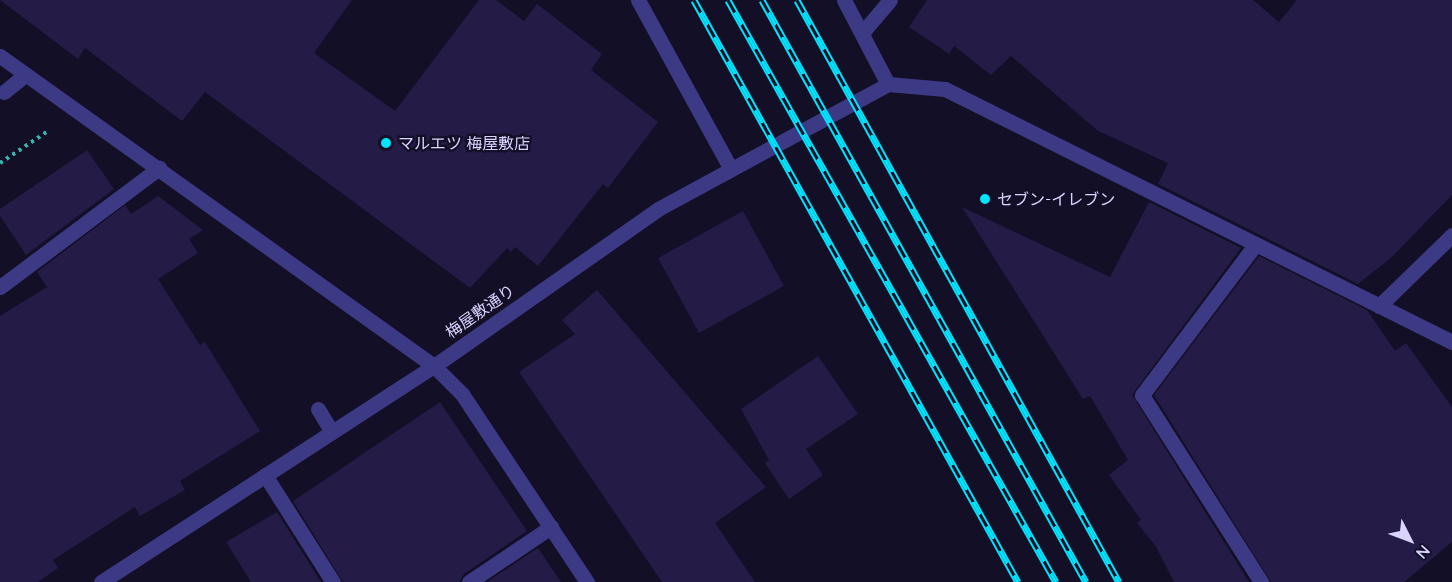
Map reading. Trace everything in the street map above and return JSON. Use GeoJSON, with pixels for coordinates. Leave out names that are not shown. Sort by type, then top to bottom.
{"type":"FeatureCollection","features":[{"type":"Feature","properties":{"kind":"street"},"geometry":{"type":"LineString","coordinates":[[638,0],[731,170]]}},
{"type":"Feature","properties":{"kind":"street"},"geometry":{"type":"LineString","coordinates":[[844,0],[888,84],[945,90],[1452,342]]}},
{"type":"Feature","properties":{"kind":"street"},"geometry":{"type":"LineString","coordinates":[[862,33],[890,0]]}},
{"type":"Feature","properties":{"kind":"street"},"geometry":{"type":"LineString","coordinates":[[0,57],[79,111],[434,366],[462,394],[587,582]]}},
{"type":"Feature","properties":{"kind":"street"},"geometry":{"type":"LineString","coordinates":[[4,92],[26,74]]}},
{"type":"Feature","properties":{"kind":"street","name":"梅屋敷通り"},"geometry":{"type":"LineString","coordinates":[[102,582],[434,366],[658,209],[888,84]]}},
{"type":"Feature","properties":{"kind":"street"},"geometry":{"type":"LineString","coordinates":[[0,287],[159,168]]}},
{"type":"Feature","properties":{"kind":"street"},"geometry":{"type":"LineString","coordinates":[[1379,306],[1452,235]]}},
{"type":"Feature","properties":{"kind":"street"},"geometry":{"type":"LineString","coordinates":[[1255,245],[1142,395],[1261,582]]}},
{"type":"Feature","properties":{"kind":"street"},"geometry":{"type":"LineString","coordinates":[[318,409],[332,432]]}},
{"type":"Feature","properties":{"kind":"street"},"geometry":{"type":"LineString","coordinates":[[265,475],[333,582]]}},
{"type":"Feature","properties":{"kind":"street"},"geometry":{"type":"LineString","coordinates":[[470,582],[550,527]]}},
{"type":"Feature","properties":{"kind":"path"},"geometry":{"type":"LineString","coordinates":[[0,163],[79,111]]}},
{"type":"Feature","properties":{"kind":"building","name":"マルエツ 梅屋敷店"},"geometry":{"type":"Polygon","coordinates":[[[0,0],[352,0],[314,53],[395,111],[479,0],[496,0],[524,21],[537,4],[602,54],[591,70],[658,122],[608,188],[603,184],[538,266],[515,247],[511,252],[507,248],[470,288],[205,92],[182,121],[85,48],[78,59],[0,0]]]}},
{"type":"Feature","properties":{"kind":"building"},"geometry":{"type":"Polygon","coordinates":[[[927,0],[1253,0],[1279,22],[1297,0],[1452,0],[1452,195],[1393,256],[1358,284],[1158,184],[1168,163],[1098,131],[1011,56],[991,75],[954,46],[949,54],[909,27],[927,0]]]}},
{"type":"Feature","properties":{"kind":"building"},"geometry":{"type":"Polygon","coordinates":[[[87,150],[114,189],[26,255],[0,216],[0,209],[87,150]]]}},
{"type":"Feature","properties":{"kind":"building"},"geometry":{"type":"Polygon","coordinates":[[[158,196],[203,230],[189,239],[198,253],[158,279],[200,345],[205,342],[260,431],[180,481],[185,490],[140,516],[135,507],[53,560],[58,568],[38,582],[0,582],[0,316],[47,287],[37,272],[125,205],[131,214],[158,196]]]}},
{"type":"Feature","properties":{"kind":"building"},"geometry":{"type":"Polygon","coordinates":[[[1149,202],[1241,248],[1132,395],[1249,582],[1174,582],[1155,545],[1137,523],[1141,520],[1109,475],[1128,460],[1090,396],[1083,399],[962,207],[1110,277],[1149,202]]]}},
{"type":"Feature","properties":{"kind":"building"},"geometry":{"type":"Polygon","coordinates":[[[743,211],[784,286],[699,333],[658,258],[743,211]]]}},
{"type":"Feature","properties":{"kind":"building"},"geometry":{"type":"Polygon","coordinates":[[[1259,256],[1367,310],[1395,351],[1406,343],[1452,407],[1452,542],[1404,582],[1271,582],[1154,395],[1259,256]]]}},
{"type":"Feature","properties":{"kind":"building"},"geometry":{"type":"Polygon","coordinates":[[[597,290],[766,487],[715,523],[755,582],[662,582],[519,372],[575,334],[562,320],[597,290]]]}},
{"type":"Feature","properties":{"kind":"building"},"geometry":{"type":"Polygon","coordinates":[[[818,356],[858,414],[806,449],[823,475],[789,499],[765,463],[769,460],[741,409],[818,356]]]}},
{"type":"Feature","properties":{"kind":"building"},"geometry":{"type":"Polygon","coordinates":[[[440,402],[527,531],[464,574],[459,582],[343,582],[293,501],[440,402]]]}},
{"type":"Feature","properties":{"kind":"building"},"geometry":{"type":"Polygon","coordinates":[[[277,512],[321,582],[251,582],[226,542],[277,512]]]}},
{"type":"Feature","properties":{"kind":"building"},"geometry":{"type":"Polygon","coordinates":[[[538,548],[561,582],[487,582],[538,548]]]}},
{"type":"Feature","properties":{"kind":"railway"},"geometry":{"type":"LineString","coordinates":[[694,0],[1018,582]]}},
{"type":"Feature","properties":{"kind":"railway"},"geometry":{"type":"LineString","coordinates":[[728,0],[1056,582]]}},
{"type":"Feature","properties":{"kind":"railway"},"geometry":{"type":"LineString","coordinates":[[762,0],[1086,582]]}},
{"type":"Feature","properties":{"kind":"railway"},"geometry":{"type":"LineString","coordinates":[[797,0],[1119,582]]}},
{"type":"Feature","properties":{"kind":"place","name":"マルエツ 梅屋敷店"},"geometry":{"type":"Point","coordinates":[386,143]}},
{"type":"Feature","properties":{"kind":"place","name":"セブン-イレブン"},"geometry":{"type":"Point","coordinates":[985,199]}}]}
